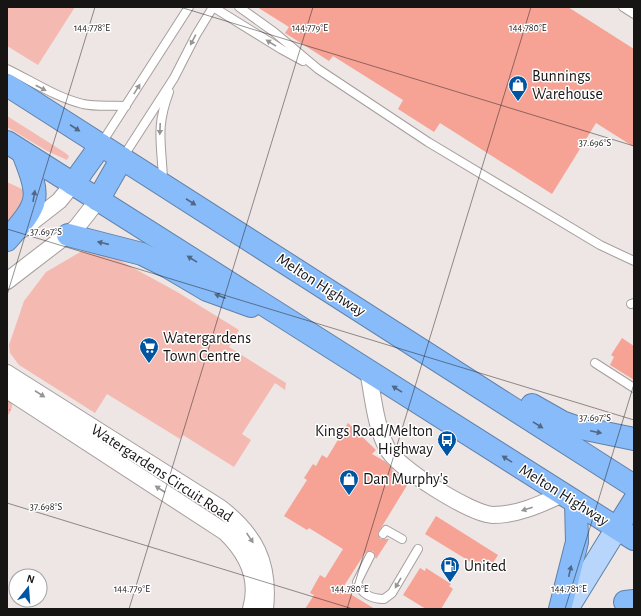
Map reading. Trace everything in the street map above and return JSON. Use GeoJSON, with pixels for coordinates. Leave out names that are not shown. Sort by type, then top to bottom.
{"type":"FeatureCollection","features":[{"type":"Feature","properties":{"kind":"highway","name":"Melton Highway"},"geometry":{"type":"LineString","coordinates":[[7,85],[634,486]]}},
{"type":"Feature","properties":{"kind":"highway"},"geometry":{"type":"LineString","coordinates":[[73,184],[101,145]]}},
{"type":"Feature","properties":{"kind":"highway","name":"Melton Highway"},"geometry":{"type":"LineString","coordinates":[[15,148],[626,534]]}},
{"type":"Feature","properties":{"kind":"highway"},"geometry":{"type":"LineString","coordinates":[[7,241],[27,215],[35,199],[35,183],[15,148]]}},
{"type":"Feature","properties":{"kind":"highway"},"geometry":{"type":"LineString","coordinates":[[98,200],[122,158]]}},
{"type":"Feature","properties":{"kind":"highway"},"geometry":{"type":"LineString","coordinates":[[68,235],[142,254],[208,290],[284,317]]}},
{"type":"Feature","properties":{"kind":"highway"},"geometry":{"type":"LineString","coordinates":[[469,381],[536,407],[562,422],[576,427],[634,439]]}},
{"type":"Feature","properties":{"kind":"highway"},"geometry":{"type":"LineString","coordinates":[[560,609],[577,542],[570,498]]}},
{"type":"Feature","properties":{"kind":"highway"},"geometry":{"type":"LineString","coordinates":[[626,534],[634,501]]}},
{"type":"Feature","properties":{"kind":"main road"},"geometry":{"type":"LineString","coordinates":[[567,609],[626,534]]}},
{"type":"Feature","properties":{"kind":"street"},"geometry":{"type":"LineString","coordinates":[[7,241],[59,201],[73,184]]}},
{"type":"Feature","properties":{"kind":"street"},"geometry":{"type":"LineString","coordinates":[[9,281],[82,223],[98,200]]}},
{"type":"Feature","properties":{"kind":"street"},"geometry":{"type":"LineString","coordinates":[[368,370],[378,421],[386,448],[400,464],[435,487],[473,510],[493,515],[522,510],[570,498]]}},
{"type":"Feature","properties":{"kind":"street","name":"Watergardens Circuit Road"},"geometry":{"type":"LineString","coordinates":[[7,373],[219,507],[235,520],[251,538],[263,566],[266,589],[265,609]]}},
{"type":"Feature","properties":{"kind":"street","name":"Watergardens Circuit Road"},"geometry":{"type":"LineString","coordinates":[[7,390],[225,532],[243,551],[251,568],[254,589],[251,609]]}},
{"type":"Feature","properties":{"kind":"lane"},"geometry":{"type":"LineString","coordinates":[[101,145],[189,7]]}},
{"type":"Feature","properties":{"kind":"lane"},"geometry":{"type":"LineString","coordinates":[[122,158],[174,78],[213,7],[281,49],[318,69],[480,174],[600,245],[634,261]]}},
{"type":"Feature","properties":{"kind":"lane"},"geometry":{"type":"LineString","coordinates":[[239,7],[274,32],[318,69]]}},
{"type":"Feature","properties":{"kind":"lane"},"geometry":{"type":"LineString","coordinates":[[624,7],[634,14]]}},
{"type":"Feature","properties":{"kind":"lane"},"geometry":{"type":"LineString","coordinates":[[7,69],[45,90],[66,99],[84,104],[126,106]]}},
{"type":"Feature","properties":{"kind":"lane"},"geometry":{"type":"LineString","coordinates":[[163,184],[159,126],[163,108],[174,78]]}},
{"type":"Feature","properties":{"kind":"lane"},"geometry":{"type":"LineString","coordinates":[[596,364],[634,388]]}},
{"type":"Feature","properties":{"kind":"lane"},"geometry":{"type":"LineString","coordinates":[[383,534],[386,530],[402,539]]}},
{"type":"Feature","properties":{"kind":"lane"},"geometry":{"type":"LineString","coordinates":[[370,556],[357,582],[358,586],[360,590],[367,595],[384,599],[392,593],[418,549]]}},
{"type":"Feature","properties":{"kind":"shaded area"},"geometry":{"type":"Polygon","coordinates":[[[7,7],[75,7],[38,65],[7,46],[7,7]]]}},
{"type":"Feature","properties":{"kind":"shaded area"},"geometry":{"type":"Polygon","coordinates":[[[7,116],[64,152],[69,156],[67,160],[47,151],[7,127],[7,116]]]}},
{"type":"Feature","properties":{"kind":"shaded area"},"geometry":{"type":"Polygon","coordinates":[[[7,182],[24,190],[19,210],[7,225],[7,182]]]}},
{"type":"Feature","properties":{"kind":"shaded area"},"geometry":{"type":"Polygon","coordinates":[[[82,251],[117,259],[179,293],[239,330],[229,347],[286,383],[285,390],[275,383],[242,434],[251,440],[234,467],[183,435],[180,439],[107,394],[95,413],[19,365],[10,353],[9,345],[24,301],[46,272],[82,251]]]}},
{"type":"Feature","properties":{"kind":"shaded area"},"geometry":{"type":"Polygon","coordinates":[[[7,393],[12,405],[7,417],[7,393]]]}},
{"type":"Feature","properties":{"kind":"building","name":"Bunnings Warehouse"},"geometry":{"type":"Polygon","coordinates":[[[257,7],[568,7],[634,49],[634,147],[596,123],[552,194],[440,123],[434,132],[398,109],[403,100],[333,56],[329,61],[285,33],[289,27],[257,7]]]}},
{"type":"Feature","properties":{"kind":"building"},"geometry":{"type":"Polygon","coordinates":[[[622,338],[634,346],[634,380],[610,365],[614,357],[611,355],[622,338]]]}},
{"type":"Feature","properties":{"kind":"building","name":"Dan Murphy's"},"geometry":{"type":"Polygon","coordinates":[[[348,423],[376,450],[372,454],[386,462],[393,469],[392,470],[409,482],[378,533],[380,539],[389,539],[376,559],[373,551],[365,553],[342,589],[375,609],[305,609],[314,595],[310,593],[320,575],[325,578],[343,549],[309,528],[307,530],[284,516],[307,480],[304,478],[313,464],[316,466],[322,455],[327,458],[348,423]]]}},
{"type":"Feature","properties":{"kind":"building"},"geometry":{"type":"Polygon","coordinates":[[[436,516],[498,555],[487,572],[425,534],[436,516]]]}},
{"type":"Feature","properties":{"kind":"building"},"geometry":{"type":"Polygon","coordinates":[[[420,568],[425,571],[426,568],[451,584],[449,586],[453,589],[441,609],[426,609],[403,595],[420,568]]]}},
{"type":"Feature","properties":{"kind":"place","name":"Bunnings Warehouse"},"geometry":{"type":"Point","coordinates":[518,102]}},
{"type":"Feature","properties":{"kind":"place","name":"Watergardens Town Centre"},"geometry":{"type":"Point","coordinates":[149,364]}},
{"type":"Feature","properties":{"kind":"place","name":"Kings Road/Melton Highway"},"geometry":{"type":"Point","coordinates":[447,457]}},
{"type":"Feature","properties":{"kind":"place","name":"Dan Murphy's"},"geometry":{"type":"Point","coordinates":[349,496]}},
{"type":"Feature","properties":{"kind":"place","name":"United"},"geometry":{"type":"Point","coordinates":[450,583]}}]}
